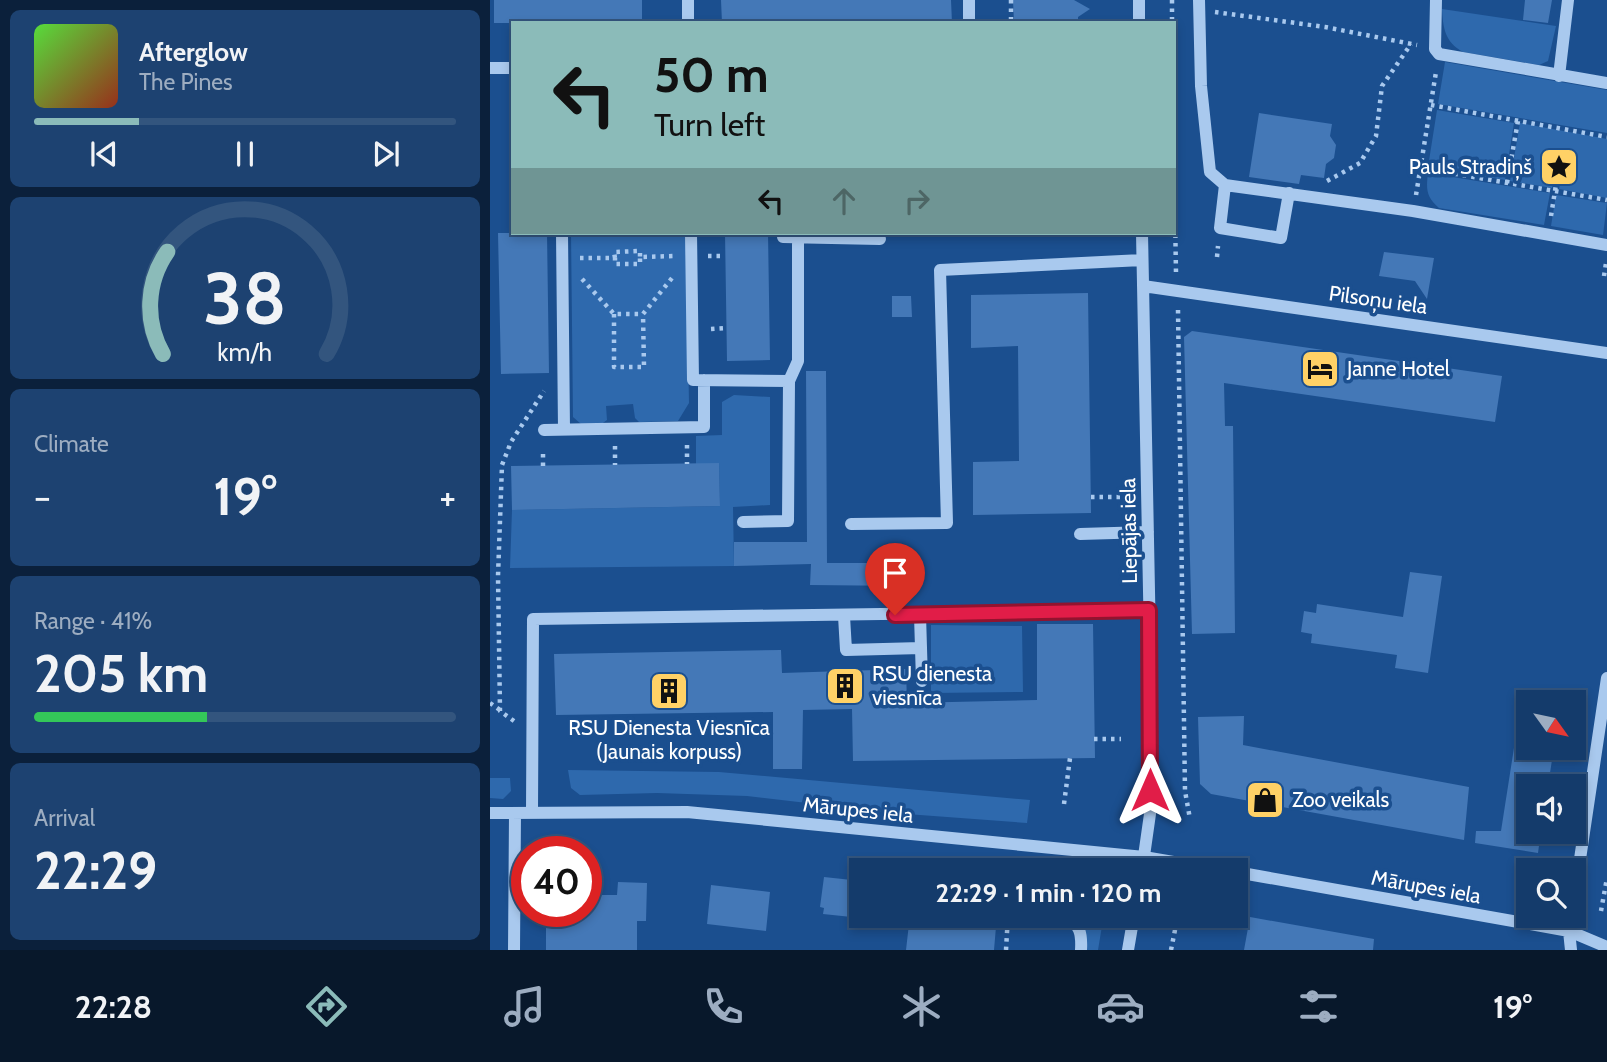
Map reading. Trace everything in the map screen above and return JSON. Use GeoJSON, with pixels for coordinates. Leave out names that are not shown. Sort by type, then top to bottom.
{"type":"FeatureCollection","features":[{"type":"Feature","properties":{"kind":"street"},"geometry":{"type":"LineString","coordinates":[[688,0],[688,21]]}},
{"type":"Feature","properties":{"kind":"street"},"geometry":{"type":"LineString","coordinates":[[969,0],[970,21]]}},
{"type":"Feature","properties":{"kind":"street"},"geometry":{"type":"LineString","coordinates":[[1139,0],[1139,21]]}},
{"type":"Feature","properties":{"kind":"street"},"geometry":{"type":"LineString","coordinates":[[1436,0],[1437,51],[1607,83]]}},
{"type":"Feature","properties":{"kind":"street"},"geometry":{"type":"LineString","coordinates":[[1559,76],[1568,0]]}},
{"type":"Feature","properties":{"kind":"street"},"geometry":{"type":"LineString","coordinates":[[1199,5],[1201,86],[1210,172],[1225,185],[1413,211],[1607,245]]}},
{"type":"Feature","properties":{"kind":"street"},"geometry":{"type":"LineString","coordinates":[[490,68],[511,68]]}},
{"type":"Feature","properties":{"kind":"street"},"geometry":{"type":"LineString","coordinates":[[1225,185],[1220,228],[1281,238],[1295,194]]}},
{"type":"Feature","properties":{"kind":"street"},"geometry":{"type":"LineString","coordinates":[[562,235],[564,429]]}},
{"type":"Feature","properties":{"kind":"street"},"geometry":{"type":"LineString","coordinates":[[691,235],[694,380],[789,381]]}},
{"type":"Feature","properties":{"kind":"street"},"geometry":{"type":"LineString","coordinates":[[783,235],[880,239]]}},
{"type":"Feature","properties":{"kind":"street","name":"Liepājas iela"},"geometry":{"type":"LineString","coordinates":[[1142,235],[1150,814],[1143,858]]}},
{"type":"Feature","properties":{"kind":"street"},"geometry":{"type":"LineString","coordinates":[[743,522],[788,522],[789,381],[799,361],[798,237]]}},
{"type":"Feature","properties":{"kind":"street"},"geometry":{"type":"LineString","coordinates":[[851,524],[947,523],[940,270],[1142,260]]}},
{"type":"Feature","properties":{"kind":"street","name":"Pilsoņu iela"},"geometry":{"type":"LineString","coordinates":[[1143,286],[1607,353]]}},
{"type":"Feature","properties":{"kind":"street"},"geometry":{"type":"LineString","coordinates":[[544,430],[704,426],[704,380]]}},
{"type":"Feature","properties":{"kind":"street"},"geometry":{"type":"LineString","coordinates":[[1080,534],[1148,532]]}},
{"type":"Feature","properties":{"kind":"street"},"geometry":{"type":"LineString","coordinates":[[533,812],[533,619],[1149,610]]}},
{"type":"Feature","properties":{"kind":"street"},"geometry":{"type":"LineString","coordinates":[[920,615],[922,681]]}},
{"type":"Feature","properties":{"kind":"street"},"geometry":{"type":"LineString","coordinates":[[844,616],[846,650],[921,648]]}},
{"type":"Feature","properties":{"kind":"street"},"geometry":{"type":"LineString","coordinates":[[1580,858],[1607,678]]}},
{"type":"Feature","properties":{"kind":"street","name":"Mārupes iela"},"geometry":{"type":"LineString","coordinates":[[490,813],[687,812],[1097,858]]}},
{"type":"Feature","properties":{"kind":"street"},"geometry":{"type":"LineString","coordinates":[[514,950],[515,813]]}},
{"type":"Feature","properties":{"kind":"street","name":"Mārupes iela"},"geometry":{"type":"LineString","coordinates":[[1248,874],[1569,931],[1607,947]]}},
{"type":"Feature","properties":{"kind":"street"},"geometry":{"type":"LineString","coordinates":[[1079,928],[1082,934],[1081,950]]}},
{"type":"Feature","properties":{"kind":"street"},"geometry":{"type":"LineString","coordinates":[[1128,950],[1132,928]]}},
{"type":"Feature","properties":{"kind":"street"},"geometry":{"type":"LineString","coordinates":[[1570,928],[1571,950]]}},
{"type":"Feature","properties":{"kind":"path"},"geometry":{"type":"LineString","coordinates":[[1011,0],[1011,21]]}},
{"type":"Feature","properties":{"kind":"path"},"geometry":{"type":"LineString","coordinates":[[1172,0],[1172,21]]}},
{"type":"Feature","properties":{"kind":"path"},"geometry":{"type":"LineString","coordinates":[[1199,5],[1325,27],[1437,51],[1413,211]]}},
{"type":"Feature","properties":{"kind":"path"},"geometry":{"type":"LineString","coordinates":[[1295,194],[1360,163],[1376,136],[1382,86],[1410,44]]}},
{"type":"Feature","properties":{"kind":"path"},"geometry":{"type":"LineString","coordinates":[[1431,105],[1607,137]]}},
{"type":"Feature","properties":{"kind":"path"},"geometry":{"type":"LineString","coordinates":[[1507,183],[1518,121]]}},
{"type":"Feature","properties":{"kind":"path"},"geometry":{"type":"LineString","coordinates":[[1421,168],[1607,200]]}},
{"type":"Feature","properties":{"kind":"path"},"geometry":{"type":"LineString","coordinates":[[1547,235],[1558,172]]}},
{"type":"Feature","properties":{"kind":"path"},"geometry":{"type":"LineString","coordinates":[[1176,235],[1185,791],[1190,819]]}},
{"type":"Feature","properties":{"kind":"path"},"geometry":{"type":"LineString","coordinates":[[640,251],[640,257],[640,264],[615,264],[614,252],[640,251]]}},
{"type":"Feature","properties":{"kind":"path"},"geometry":{"type":"LineString","coordinates":[[562,258],[614,314],[614,368],[643,367],[643,314],[691,256]]}},
{"type":"Feature","properties":{"kind":"path"},"geometry":{"type":"LineString","coordinates":[[640,257],[725,256]]}},
{"type":"Feature","properties":{"kind":"path"},"geometry":{"type":"LineString","coordinates":[[562,258],[615,258]]}},
{"type":"Feature","properties":{"kind":"path"},"geometry":{"type":"LineString","coordinates":[[614,314],[643,314]]}},
{"type":"Feature","properties":{"kind":"path"},"geometry":{"type":"LineString","coordinates":[[500,711],[502,465],[511,442],[563,365]]}},
{"type":"Feature","properties":{"kind":"path"},"geometry":{"type":"LineString","coordinates":[[1091,497],[1129,497]]}},
{"type":"Feature","properties":{"kind":"path"},"geometry":{"type":"LineString","coordinates":[[490,632],[499,629]]}},
{"type":"Feature","properties":{"kind":"path"},"geometry":{"type":"LineString","coordinates":[[490,703],[533,735]]}},
{"type":"Feature","properties":{"kind":"path"},"geometry":{"type":"LineString","coordinates":[[1094,739],[1121,739]]}},
{"type":"Feature","properties":{"kind":"path"},"geometry":{"type":"LineString","coordinates":[[1064,803],[1070,758]]}},
{"type":"Feature","properties":{"kind":"path"},"geometry":{"type":"LineString","coordinates":[[1601,911],[1607,878]]}},
{"type":"Feature","properties":{"kind":"path"},"geometry":{"type":"LineString","coordinates":[[1006,950],[1007,928]]}},
{"type":"Feature","properties":{"kind":"path"},"geometry":{"type":"LineString","coordinates":[[1171,950],[1175,928]]}},
{"type":"Feature","properties":{"kind":"shaded area"},"geometry":{"type":"Polygon","coordinates":[[[1442,9],[1556,26],[1548,61],[1539,65],[1463,52],[1452,44],[1446,34],[1442,9]]]}},
{"type":"Feature","properties":{"kind":"shaded area"},"geometry":{"type":"Polygon","coordinates":[[[1445,62],[1607,90],[1607,133],[1438,104],[1445,62]]]}},
{"type":"Feature","properties":{"kind":"shaded area"},"geometry":{"type":"Polygon","coordinates":[[[1437,110],[1514,123],[1505,180],[1428,167],[1437,110]]]}},
{"type":"Feature","properties":{"kind":"shaded area"},"geometry":{"type":"Polygon","coordinates":[[[1520,123],[1607,139],[1607,198],[1559,189],[1564,165],[1556,165],[1552,188],[1510,181],[1520,123]]]}},
{"type":"Feature","properties":{"kind":"shaded area"},"geometry":{"type":"Polygon","coordinates":[[[1428,173],[1550,193],[1544,225],[1439,208],[1428,192],[1428,173]]]}},
{"type":"Feature","properties":{"kind":"shaded area"},"geometry":{"type":"Polygon","coordinates":[[[1556,195],[1607,203],[1603,235],[1551,226],[1556,195]]]}},
{"type":"Feature","properties":{"kind":"shaded area"},"geometry":{"type":"Polygon","coordinates":[[[571,235],[686,235],[689,403],[678,421],[639,422],[635,418],[633,404],[606,406],[607,420],[600,425],[581,424],[573,417],[571,235]]]}},
{"type":"Feature","properties":{"kind":"shaded area"},"geometry":{"type":"Polygon","coordinates":[[[734,395],[770,397],[770,505],[733,507],[734,566],[510,568],[512,510],[720,506],[719,464],[696,464],[696,436],[722,435],[722,402],[734,395]]]}},
{"type":"Feature","properties":{"kind":"shaded area"},"geometry":{"type":"Polygon","coordinates":[[[931,625],[1022,626],[1023,692],[931,693],[931,625]]]}},
{"type":"Feature","properties":{"kind":"shaded area"},"geometry":{"type":"Polygon","coordinates":[[[568,770],[719,772],[1030,800],[1027,823],[893,813],[747,796],[657,793],[580,795],[571,788],[568,770]]]}},
{"type":"Feature","properties":{"kind":"shaded area"},"geometry":{"type":"Polygon","coordinates":[[[490,778],[510,778],[511,791],[503,799],[490,798],[490,778]]]}},
{"type":"Feature","properties":{"kind":"shaded area"},"geometry":{"type":"Polygon","coordinates":[[[1084,928],[1102,928],[1098,950],[1087,950],[1084,928]]]}},
{"type":"Feature","properties":{"kind":"building"},"geometry":{"type":"Polygon","coordinates":[[[494,0],[642,0],[642,21],[494,23],[494,0]]]}},
{"type":"Feature","properties":{"kind":"building"},"geometry":{"type":"Polygon","coordinates":[[[721,0],[951,0],[952,21],[722,21],[721,0]]]}},
{"type":"Feature","properties":{"kind":"building"},"geometry":{"type":"Polygon","coordinates":[[[1013,0],[1074,0],[1090,9],[1078,17],[1078,21],[1014,21],[1013,0]]]}},
{"type":"Feature","properties":{"kind":"building"},"geometry":{"type":"Polygon","coordinates":[[[1525,0],[1552,0],[1548,23],[1523,20],[1525,0]]]}},
{"type":"Feature","properties":{"kind":"building"},"geometry":{"type":"Polygon","coordinates":[[[1259,113],[1332,124],[1330,136],[1336,145],[1334,158],[1326,164],[1324,178],[1301,175],[1299,184],[1249,177],[1259,113]]]}},
{"type":"Feature","properties":{"kind":"building"},"geometry":{"type":"Polygon","coordinates":[[[498,233],[547,235],[549,373],[501,374],[498,233]]]}},
{"type":"Feature","properties":{"kind":"building"},"geometry":{"type":"Polygon","coordinates":[[[725,235],[768,235],[770,360],[727,361],[725,235]]]}},
{"type":"Feature","properties":{"kind":"building"},"geometry":{"type":"Polygon","coordinates":[[[1384,252],[1434,258],[1427,299],[1415,281],[1379,276],[1384,252]]]}},
{"type":"Feature","properties":{"kind":"building"},"geometry":{"type":"Polygon","coordinates":[[[1088,293],[1091,513],[973,515],[973,462],[1019,461],[1018,346],[971,348],[971,295],[1088,293]]]}},
{"type":"Feature","properties":{"kind":"building"},"geometry":{"type":"Polygon","coordinates":[[[892,296],[911,296],[912,317],[892,317],[892,296]]]}},
{"type":"Feature","properties":{"kind":"building"},"geometry":{"type":"Polygon","coordinates":[[[1192,331],[1502,376],[1495,422],[1224,383],[1225,426],[1233,426],[1235,633],[1192,634],[1184,337],[1192,331]]]}},
{"type":"Feature","properties":{"kind":"building"},"geometry":{"type":"Polygon","coordinates":[[[806,371],[826,371],[827,563],[908,563],[908,586],[810,585],[811,564],[734,566],[734,542],[807,542],[806,371]]]}},
{"type":"Feature","properties":{"kind":"building"},"geometry":{"type":"Polygon","coordinates":[[[719,463],[720,506],[512,510],[511,466],[719,463]]]}},
{"type":"Feature","properties":{"kind":"building"},"geometry":{"type":"Polygon","coordinates":[[[1410,572],[1442,576],[1428,673],[1395,668],[1397,655],[1311,643],[1312,634],[1301,632],[1304,611],[1316,613],[1317,604],[1403,617],[1410,572]]]}},
{"type":"Feature","properties":{"kind":"building"},"geometry":{"type":"Polygon","coordinates":[[[1037,624],[1093,624],[1095,758],[853,761],[852,709],[803,710],[802,769],[773,769],[773,712],[556,715],[554,654],[781,650],[782,673],[906,669],[907,703],[1037,700],[1037,624]]]}},
{"type":"Feature","properties":{"kind":"building"},"geometry":{"type":"Polygon","coordinates":[[[1244,716],[1243,745],[1469,787],[1464,840],[1211,794],[1200,784],[1198,717],[1244,716]]]}},
{"type":"Feature","properties":{"kind":"building"},"geometry":{"type":"Polygon","coordinates":[[[1516,735],[1516,760],[1552,760],[1550,774],[1516,774],[1516,844],[1539,844],[1538,853],[1475,843],[1476,831],[1501,831],[1516,735]]]}},
{"type":"Feature","properties":{"kind":"building"},"geometry":{"type":"Polygon","coordinates":[[[824,877],[849,880],[849,917],[823,914],[824,908],[820,907],[824,877]]]}},
{"type":"Feature","properties":{"kind":"building"},"geometry":{"type":"Polygon","coordinates":[[[618,882],[647,883],[646,921],[637,921],[637,950],[546,950],[546,927],[602,927],[602,895],[617,895],[618,882]]]}},
{"type":"Feature","properties":{"kind":"building"},"geometry":{"type":"Polygon","coordinates":[[[711,885],[770,892],[766,931],[707,924],[711,885]]]}},
{"type":"Feature","properties":{"kind":"building"},"geometry":{"type":"Polygon","coordinates":[[[1250,917],[1374,939],[1373,950],[1244,950],[1250,917]]]}},
{"type":"Feature","properties":{"kind":"building"},"geometry":{"type":"Polygon","coordinates":[[[909,928],[996,928],[994,950],[906,950],[909,928]]]}},
{"type":"Feature","properties":{"kind":"place","name":"Pauls Stradiņš"},"geometry":{"type":"Point","coordinates":[1559,167]}},
{"type":"Feature","properties":{"kind":"place","name":"Janne Hotel"},"geometry":{"type":"Point","coordinates":[1320,369]}},
{"type":"Feature","properties":{"kind":"place","name":"RSU dienesta viesnīca"},"geometry":{"type":"Point","coordinates":[845,686]}},
{"type":"Feature","properties":{"kind":"place","name":"RSU Dienesta Viesnīca (Jaunais korpuss)"},"geometry":{"type":"Point","coordinates":[669,691]}},
{"type":"Feature","properties":{"kind":"place","name":"Zoo veikals"},"geometry":{"type":"Point","coordinates":[1265,800]}},
{"type":"Feature","properties":{"kind":"route"},"geometry":{"type":"LineString","coordinates":[[895,615],[1149,610],[1150,790]]}}]}
